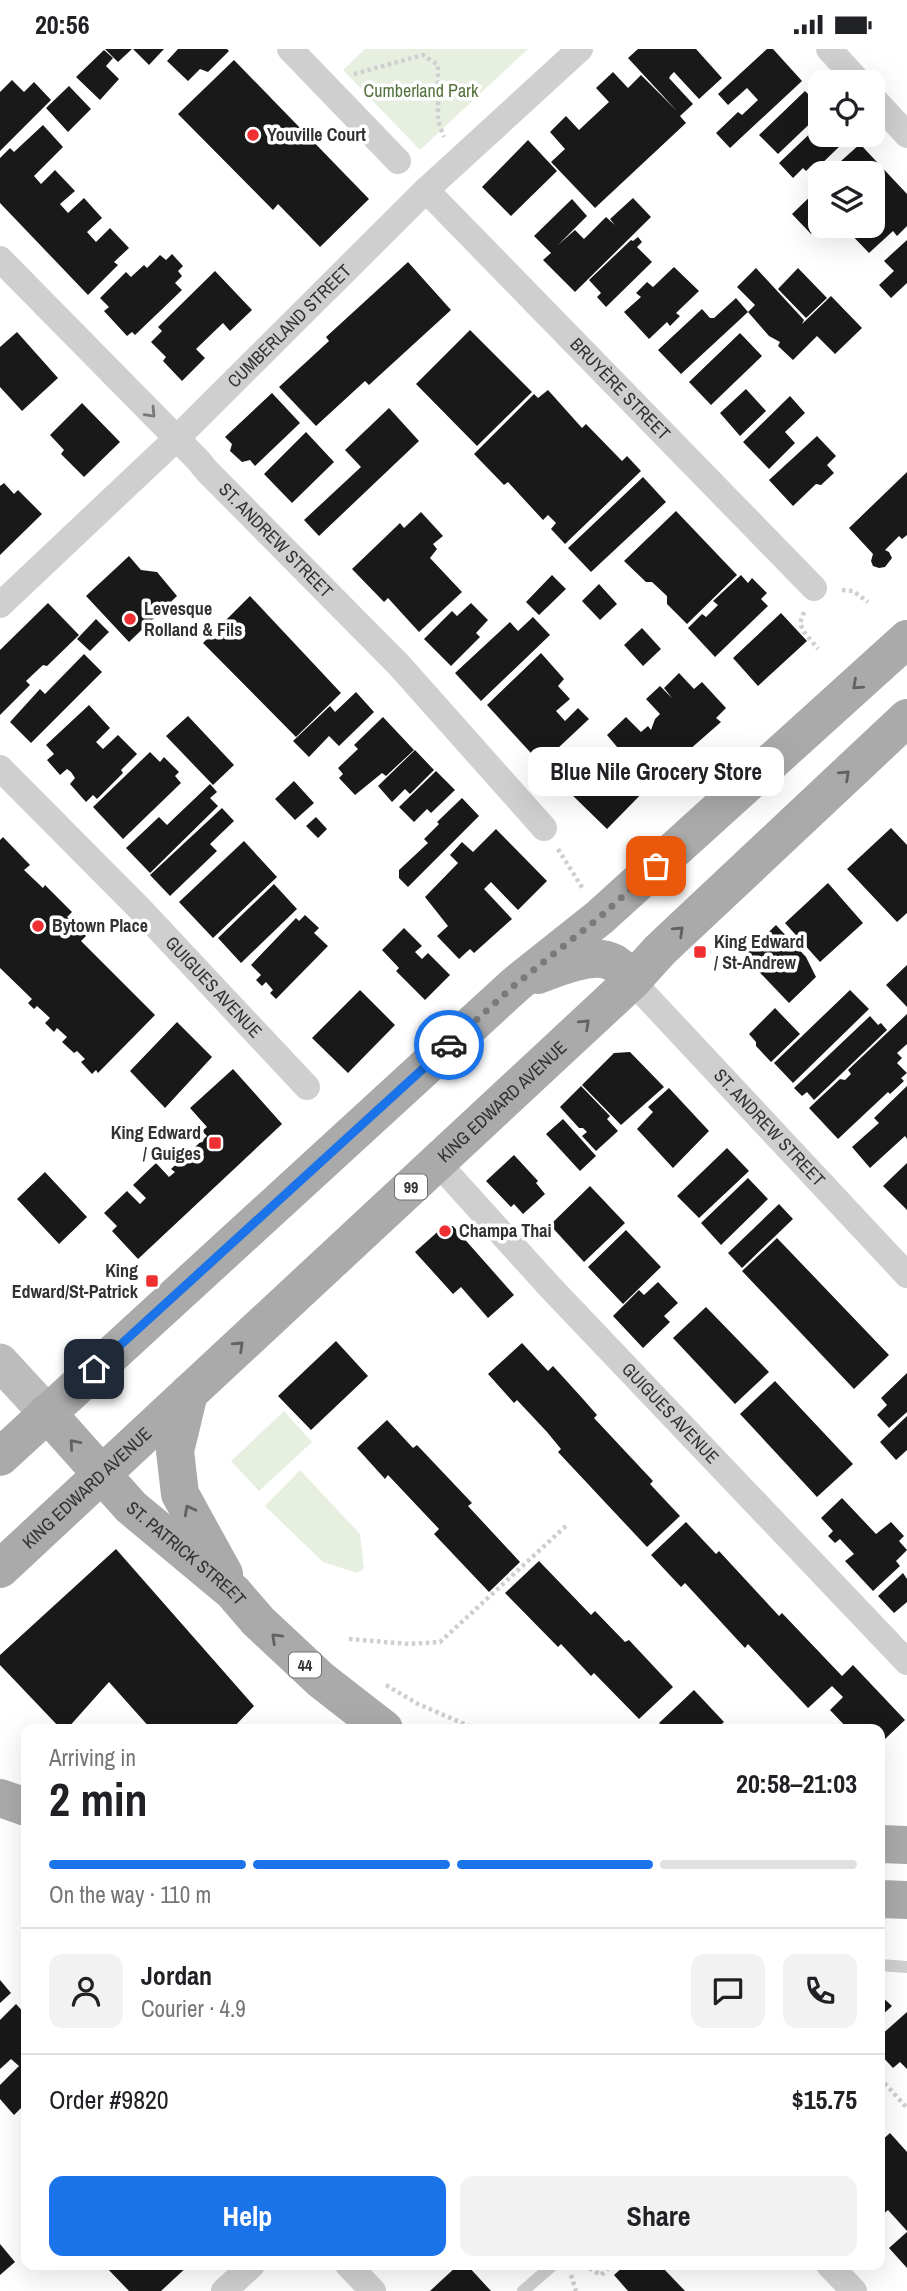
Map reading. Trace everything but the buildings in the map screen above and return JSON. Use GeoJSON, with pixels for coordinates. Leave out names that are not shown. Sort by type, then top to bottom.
{"type":"FeatureCollection","features":[{"type":"Feature","properties":{"kind":"main road"},"geometry":{"type":"LineString","coordinates":[[0,1457],[516,984],[600,917],[907,639]]}},
{"type":"Feature","properties":{"kind":"main road","name":"KING EDWARD AVENUE"},"geometry":{"type":"LineString","coordinates":[[0,1569],[632,981],[660,950],[902,733]]}},
{"type":"Feature","properties":{"kind":"main road"},"geometry":{"type":"LineString","coordinates":[[516,984],[574,962],[604,960],[614,963],[632,981]]}},
{"type":"Feature","properties":{"kind":"main road","name":"ST. PATRICK STREET"},"geometry":{"type":"LineString","coordinates":[[0,1362],[131,1507],[233,1592],[258,1621],[321,1680],[378,1724]]}},
{"type":"Feature","properties":{"kind":"main road"},"geometry":{"type":"LineString","coordinates":[[189,1393],[175,1451],[180,1494],[233,1592]]}},
{"type":"Feature","properties":{"kind":"main road"},"geometry":{"type":"LineString","coordinates":[[0,1798],[21,1805]]}},
{"type":"Feature","properties":{"kind":"main road"},"geometry":{"type":"LineString","coordinates":[[885,1844],[907,1845]]}},
{"type":"Feature","properties":{"kind":"main road"},"geometry":{"type":"LineString","coordinates":[[885,1899],[907,1900]]}},
{"type":"Feature","properties":{"kind":"street"},"geometry":{"type":"LineString","coordinates":[[290,49],[398,161]]}},
{"type":"Feature","properties":{"kind":"street","name":"CUMBERLAND STREET"},"geometry":{"type":"LineString","coordinates":[[0,605],[177,439],[426,190],[580,49]]}},
{"type":"Feature","properties":{"kind":"street"},"geometry":{"type":"LineString","coordinates":[[885,111],[907,135]]}},
{"type":"Feature","properties":{"kind":"street","name":"BRUYÈRE STREET"},"geometry":{"type":"LineString","coordinates":[[426,190],[814,588]]}},
{"type":"Feature","properties":{"kind":"street","name":"ST. ANDREW STREET"},"geometry":{"type":"LineString","coordinates":[[0,259],[399,665],[544,828]]}},
{"type":"Feature","properties":{"kind":"street","name":"GUIGUES AVENUE"},"geometry":{"type":"LineString","coordinates":[[0,768],[138,908],[307,1087]]}},
{"type":"Feature","properties":{"kind":"street","name":"ST. ANDREW STREET"},"geometry":{"type":"LineString","coordinates":[[632,981],[907,1275]]}},
{"type":"Feature","properties":{"kind":"street","name":"GUIGUES AVENUE"},"geometry":{"type":"LineString","coordinates":[[437,1162],[550,1287],[907,1662]]}},
{"type":"Feature","properties":{"kind":"street"},"geometry":{"type":"LineString","coordinates":[[224,2291],[246,2270]]}},
{"type":"Feature","properties":{"kind":"street"},"geometry":{"type":"LineString","coordinates":[[353,2270],[373,2291]]}},
{"type":"Feature","properties":{"kind":"street"},"geometry":{"type":"LineString","coordinates":[[834,2270],[854,2291]]}},
{"type":"Feature","properties":{"kind":"lane"},"geometry":{"type":"LineString","coordinates":[[885,1965],[907,1967]]}},
{"type":"Feature","properties":{"kind":"lane"},"geometry":{"type":"LineString","coordinates":[[523,2291],[547,2270]]}},
{"type":"Feature","properties":{"kind":"path"},"geometry":{"type":"LineString","coordinates":[[330,90],[344,78],[423,55],[438,65],[438,121],[444,138],[462,157]]}},
{"type":"Feature","properties":{"kind":"path"},"geometry":{"type":"LineString","coordinates":[[349,1639],[408,1644],[440,1642],[568,1525]]}},
{"type":"Feature","properties":{"kind":"path"},"geometry":{"type":"LineString","coordinates":[[377,1679],[418,1704],[464,1724]]}},
{"type":"Feature","properties":{"kind":"path"},"geometry":{"type":"LineString","coordinates":[[885,2084],[907,2108]]}},
{"type":"Feature","properties":{"kind":"path"},"geometry":{"type":"LineString","coordinates":[[592,2270],[601,2275],[606,2270]]}},
{"type":"Feature","properties":{"kind":"green space","name":"Cumberland Park"},"geometry":{"type":"Polygon","coordinates":[[[365,49],[528,49],[420,150],[343,70],[365,49]]]}},
{"type":"Feature","properties":{"kind":"green space"},"geometry":{"type":"Polygon","coordinates":[[[284,1411],[312,1442],[259,1491],[231,1461],[284,1411]]]}},
{"type":"Feature","properties":{"kind":"green space"},"geometry":{"type":"Polygon","coordinates":[[[300,1470],[360,1534],[364,1569],[357,1573],[323,1562],[265,1506],[300,1470]]]}},
{"type":"Feature","properties":{"kind":"way so far"},"geometry":{"type":"LineString","coordinates":[[449,1045],[516,984],[600,917],[656,866]]}},
{"type":"Feature","properties":{"kind":"place","name":"Youville Court"},"geometry":{"type":"Point","coordinates":[253,135]}},
{"type":"Feature","properties":{"kind":"place","name":"Levesque Rolland & Fils"},"geometry":{"type":"Point","coordinates":[130,619]}},
{"type":"Feature","properties":{"kind":"place","name":"Blue Nile Grocery Store"},"geometry":{"type":"Point","coordinates":[656,866]}},
{"type":"Feature","properties":{"kind":"place","name":"Bytown Place"},"geometry":{"type":"Point","coordinates":[38,926]}},
{"type":"Feature","properties":{"kind":"place","name":"King Edward / St-Andrew"},"geometry":{"type":"Point","coordinates":[700,952]}},
{"type":"Feature","properties":{"kind":"place","name":"King Edward / Guiges"},"geometry":{"type":"Point","coordinates":[215,1143]}},
{"type":"Feature","properties":{"kind":"place","name":"Champa Thai"},"geometry":{"type":"Point","coordinates":[445,1231]}},
{"type":"Feature","properties":{"kind":"place","name":"King Edward/St-Patrick"},"geometry":{"type":"Point","coordinates":[152,1281]}},
{"type":"Feature","properties":{"kind":"route"},"geometry":{"type":"LineString","coordinates":[[94,1369],[449,1045]]}}]}
